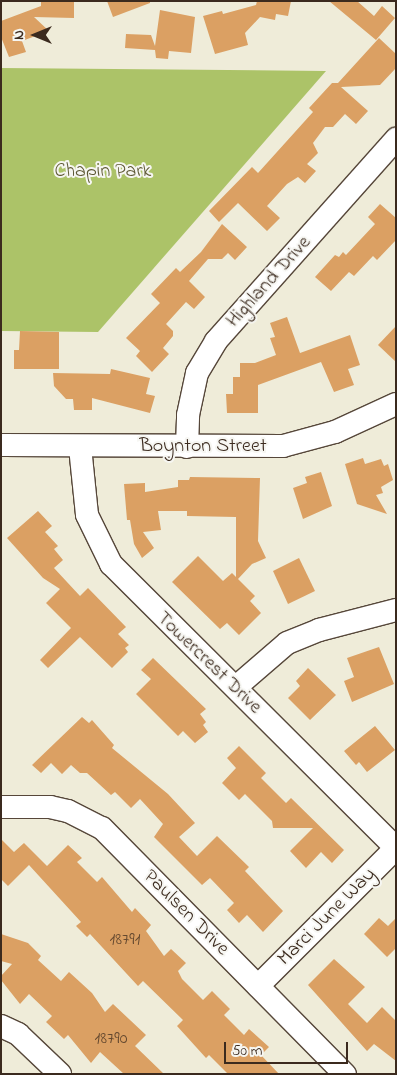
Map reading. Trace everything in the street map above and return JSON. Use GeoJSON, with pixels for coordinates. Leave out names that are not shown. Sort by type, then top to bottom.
{"type":"FeatureCollection","features":[{"type":"Feature","properties":{"kind":"street","name":"Highland Drive"},"geometry":{"type":"LineString","coordinates":[[187,447],[188,415],[196,373],[216,341],[396,138]]}},
{"type":"Feature","properties":{"kind":"street","name":"Boynton Street"},"geometry":{"type":"LineString","coordinates":[[1,445],[260,447],[307,441],[363,422],[396,404]]}},
{"type":"Feature","properties":{"kind":"street","name":"Towercrest Drive"},"geometry":{"type":"LineString","coordinates":[[80,447],[87,515],[111,564],[396,848]]}},
{"type":"Feature","properties":{"kind":"street"},"geometry":{"type":"LineString","coordinates":[[236,687],[287,642],[319,630],[396,610]]}},
{"type":"Feature","properties":{"kind":"street","name":"Paulsen Drive"},"geometry":{"type":"LineString","coordinates":[[1,807],[50,807],[68,811],[102,828],[344,1074]]}},
{"type":"Feature","properties":{"kind":"street","name":"Marci June Way"},"geometry":{"type":"LineString","coordinates":[[258,986],[396,848]]}},
{"type":"Feature","properties":{"kind":"street"},"geometry":{"type":"LineString","coordinates":[[1,1026],[18,1034],[60,1074]]}},
{"type":"Feature","properties":{"kind":"green space","name":"Chapin Park"},"geometry":{"type":"Polygon","coordinates":[[[1,68],[326,71],[98,332],[1,331],[1,68]]]}},
{"type":"Feature","properties":{"kind":"building"},"geometry":{"type":"Polygon","coordinates":[[[41,1],[74,1],[74,18],[34,17],[49,31],[22,41],[26,52],[9,57],[1,37],[1,21],[41,6],[41,1]]]}},
{"type":"Feature","properties":{"kind":"building"},"geometry":{"type":"Polygon","coordinates":[[[107,1],[150,1],[150,3],[113,17],[107,1]]]}},
{"type":"Feature","properties":{"kind":"building"},"geometry":{"type":"Polygon","coordinates":[[[257,1],[291,1],[288,16],[276,14],[275,20],[260,17],[245,33],[248,45],[215,54],[203,16],[222,11],[223,14],[256,5],[257,1]]]}},
{"type":"Feature","properties":{"kind":"building"},"geometry":{"type":"Polygon","coordinates":[[[329,1],[357,1],[374,16],[382,6],[395,18],[376,40],[329,1]]]}},
{"type":"Feature","properties":{"kind":"building"},"geometry":{"type":"Polygon","coordinates":[[[160,10],[195,17],[191,53],[169,51],[168,59],[156,58],[155,50],[125,48],[126,34],[151,35],[155,46],[160,10]]]}},
{"type":"Feature","properties":{"kind":"building"},"geometry":{"type":"Polygon","coordinates":[[[379,38],[396,54],[396,68],[380,85],[341,87],[368,111],[356,124],[345,114],[333,127],[325,127],[313,143],[318,153],[307,164],[316,171],[305,183],[298,177],[287,184],[267,206],[280,218],[267,231],[238,203],[219,222],[209,211],[252,167],[258,173],[313,112],[309,108],[332,83],[338,83],[379,38]]]}},
{"type":"Feature","properties":{"kind":"building"},"geometry":{"type":"Polygon","coordinates":[[[380,204],[396,218],[396,240],[377,260],[373,256],[354,276],[349,272],[331,291],[315,277],[335,255],[339,257],[343,252],[346,255],[375,224],[368,217],[380,204]]]}},
{"type":"Feature","properties":{"kind":"building"},"geometry":{"type":"Polygon","coordinates":[[[222,224],[247,247],[235,260],[228,253],[222,259],[208,259],[189,281],[205,297],[194,309],[186,302],[166,324],[173,331],[173,336],[163,348],[169,354],[152,372],[136,356],[140,351],[126,338],[160,303],[151,294],[176,268],[180,272],[201,252],[222,224]]]}},
{"type":"Feature","properties":{"kind":"building"},"geometry":{"type":"Polygon","coordinates":[[[287,317],[300,353],[350,335],[360,365],[348,369],[354,385],[334,392],[321,362],[258,385],[258,413],[227,413],[226,394],[233,394],[233,377],[240,377],[240,363],[255,363],[276,355],[270,338],[275,337],[270,323],[287,317]]]}},
{"type":"Feature","properties":{"kind":"building"},"geometry":{"type":"Polygon","coordinates":[[[396,326],[396,362],[378,345],[396,326]]]}},
{"type":"Feature","properties":{"kind":"building"},"geometry":{"type":"Polygon","coordinates":[[[20,331],[59,332],[59,369],[14,369],[14,350],[19,350],[20,331]]]}},
{"type":"Feature","properties":{"kind":"building"},"geometry":{"type":"Polygon","coordinates":[[[111,369],[150,378],[146,394],[155,396],[150,413],[92,398],[92,410],[74,410],[73,399],[66,399],[54,386],[53,373],[110,374],[111,369]]]}},
{"type":"Feature","properties":{"kind":"building"},"geometry":{"type":"Polygon","coordinates":[[[363,458],[365,464],[381,459],[384,466],[388,464],[393,480],[381,487],[383,493],[376,495],[387,514],[357,504],[345,464],[363,458]]]}},
{"type":"Feature","properties":{"kind":"building"},"geometry":{"type":"Polygon","coordinates":[[[321,472],[332,506],[303,519],[293,488],[307,483],[305,477],[321,472]]]}},
{"type":"Feature","properties":{"kind":"building"},"geometry":{"type":"Polygon","coordinates":[[[190,477],[260,478],[258,541],[266,558],[252,564],[238,579],[255,596],[250,601],[261,613],[239,635],[227,623],[220,629],[172,582],[198,556],[223,581],[232,573],[236,577],[236,517],[187,516],[187,511],[158,511],[161,530],[143,532],[154,548],[142,558],[134,544],[130,520],[127,520],[124,484],[145,483],[145,492],[178,487],[178,480],[189,480],[190,477]]]}},
{"type":"Feature","properties":{"kind":"building"},"geometry":{"type":"Polygon","coordinates":[[[38,511],[52,526],[45,532],[58,546],[54,549],[63,560],[54,568],[80,596],[88,588],[126,627],[118,634],[129,645],[125,648],[128,652],[112,668],[80,637],[48,668],[40,660],[71,628],[46,603],[60,589],[43,578],[7,538],[38,511]]]}},
{"type":"Feature","properties":{"kind":"building"},"geometry":{"type":"Polygon","coordinates":[[[299,558],[315,591],[288,604],[273,571],[299,558]]]}},
{"type":"Feature","properties":{"kind":"building"},"geometry":{"type":"Polygon","coordinates":[[[379,647],[394,684],[352,702],[344,681],[354,677],[347,658],[379,647]]]}},
{"type":"Feature","properties":{"kind":"building"},"geometry":{"type":"Polygon","coordinates":[[[153,658],[206,709],[200,714],[206,722],[203,725],[208,732],[195,743],[183,731],[178,736],[136,694],[151,679],[141,670],[153,658]]]}},
{"type":"Feature","properties":{"kind":"building"},"geometry":{"type":"Polygon","coordinates":[[[308,668],[336,695],[310,720],[288,698],[300,686],[296,681],[308,668]]]}},
{"type":"Feature","properties":{"kind":"building"},"geometry":{"type":"Polygon","coordinates":[[[82,717],[89,723],[92,720],[114,745],[112,748],[168,794],[195,823],[179,837],[197,856],[217,836],[249,867],[245,871],[283,911],[263,932],[247,915],[239,923],[227,910],[234,903],[210,878],[202,885],[154,837],[163,824],[140,799],[131,808],[115,792],[111,795],[87,773],[80,773],[71,765],[62,774],[51,763],[41,773],[32,765],[82,717]]]}},
{"type":"Feature","properties":{"kind":"building"},"geometry":{"type":"Polygon","coordinates":[[[375,726],[395,750],[367,772],[359,762],[356,765],[344,751],[375,726]]]}},
{"type":"Feature","properties":{"kind":"building"},"geometry":{"type":"Polygon","coordinates":[[[239,746],[266,773],[261,778],[286,803],[291,798],[344,850],[332,863],[321,852],[306,868],[290,851],[313,828],[273,828],[272,821],[245,794],[239,800],[222,783],[236,768],[227,758],[239,746]]]}},
{"type":"Feature","properties":{"kind":"building"},"geometry":{"type":"Polygon","coordinates":[[[1,839],[14,852],[24,843],[47,866],[68,845],[82,858],[77,862],[97,882],[102,877],[132,912],[135,908],[151,925],[146,931],[164,956],[171,949],[186,963],[178,971],[182,979],[203,1000],[212,991],[230,1009],[224,1015],[244,1035],[249,1029],[269,1047],[261,1055],[279,1074],[228,1074],[209,1055],[206,1058],[177,1026],[183,1020],[143,981],[138,986],[90,934],[87,937],[76,926],[81,922],[29,865],[8,886],[1,879],[1,839]]]}},
{"type":"Feature","properties":{"kind":"building"},"geometry":{"type":"Polygon","coordinates":[[[379,918],[388,926],[396,918],[396,948],[387,957],[364,934],[379,918]]]}},
{"type":"Feature","properties":{"kind":"building"},"geometry":{"type":"Polygon","coordinates":[[[1,934],[28,943],[41,956],[38,960],[61,981],[69,972],[92,993],[105,1012],[113,1004],[146,1035],[135,1046],[164,1074],[124,1074],[100,1052],[91,1063],[68,1035],[64,1039],[46,1022],[52,1016],[29,994],[20,1004],[1,980],[1,976],[12,964],[1,961],[1,934]]]}},
{"type":"Feature","properties":{"kind":"building"},"geometry":{"type":"Polygon","coordinates":[[[334,959],[365,987],[348,1004],[367,1023],[382,1007],[396,1021],[396,1061],[374,1044],[367,1051],[308,985],[334,959]]]}}]}
